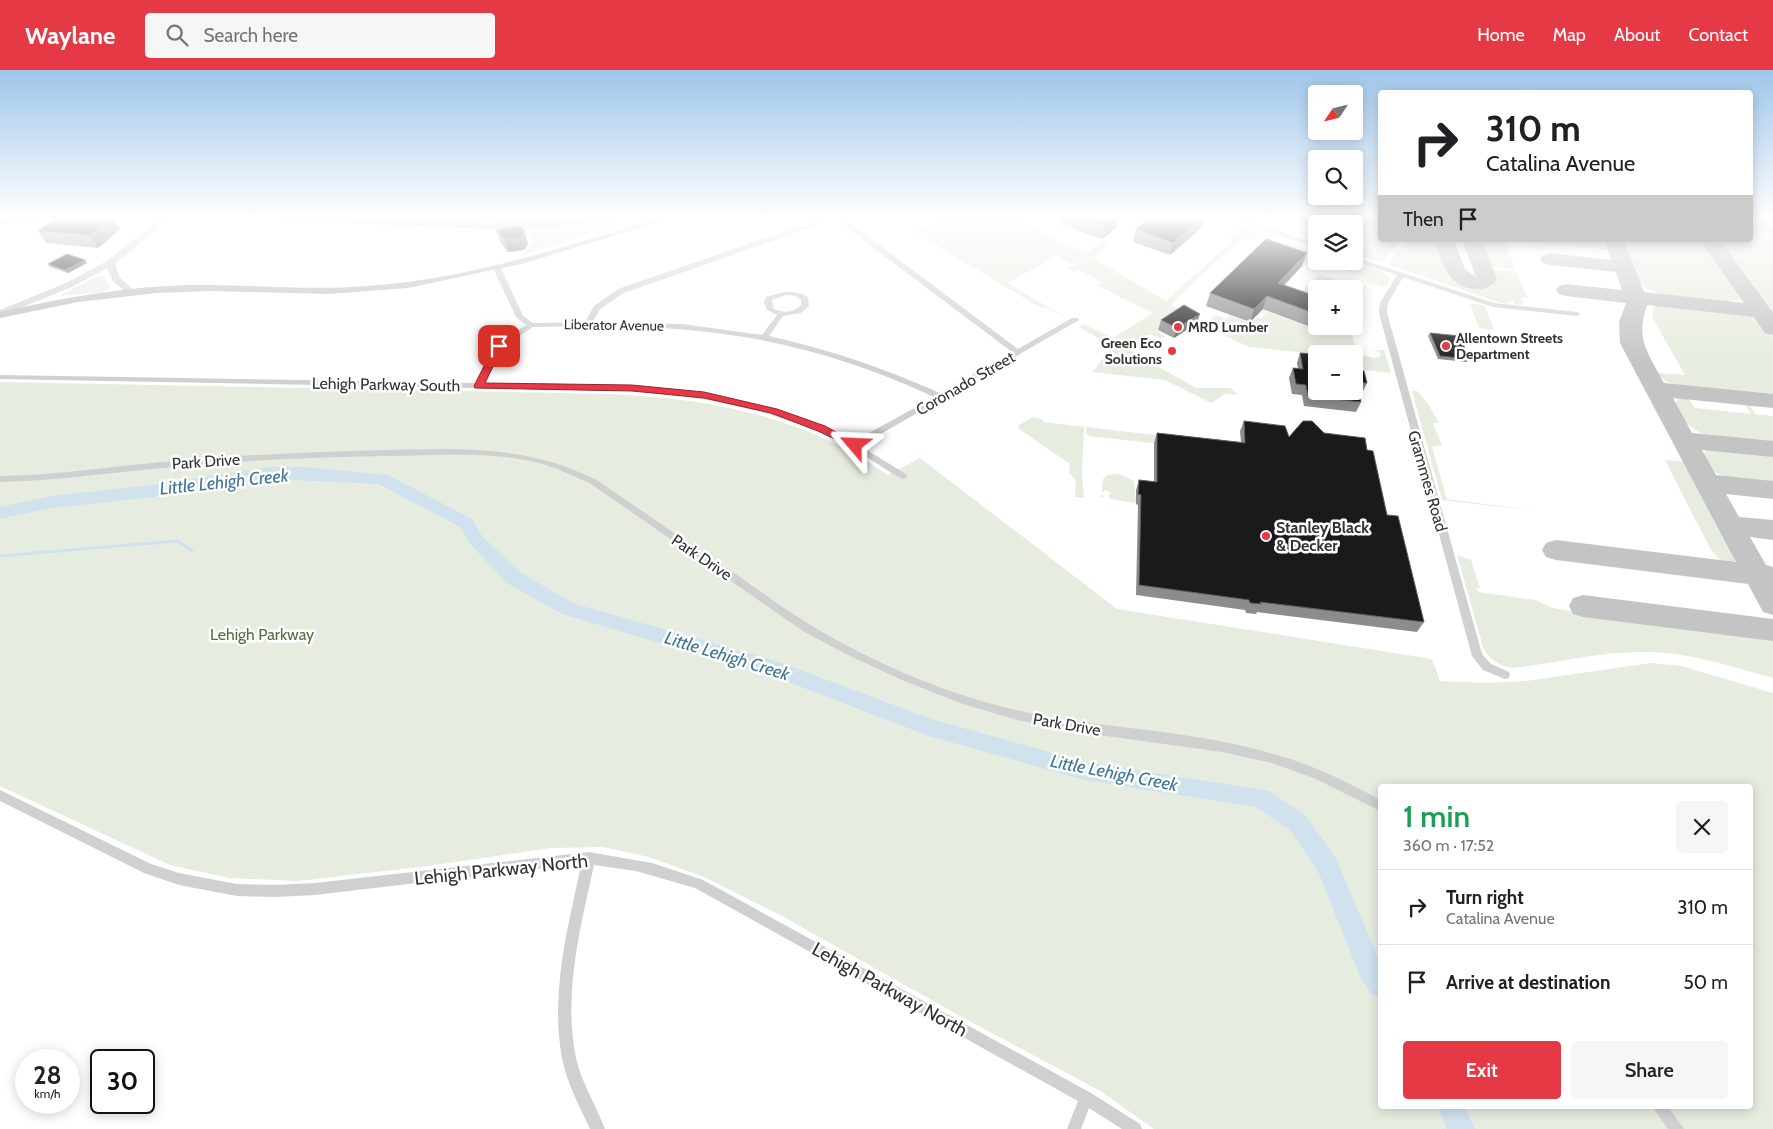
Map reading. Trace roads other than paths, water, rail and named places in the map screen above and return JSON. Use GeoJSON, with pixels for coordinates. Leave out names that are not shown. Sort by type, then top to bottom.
{"type":"FeatureCollection","features":[{"type":"Feature","properties":{"kind":"main road"},"geometry":{"type":"LineString","coordinates":[[0,314],[59,303],[132,293],[210,288],[308,291],[368,289],[420,283],[503,266]]}},
{"type":"Feature","properties":{"kind":"street"},"geometry":{"type":"LineString","coordinates":[[0,314],[70,285],[104,266]]}},
{"type":"Feature","properties":{"kind":"street"},"geometry":{"type":"LineString","coordinates":[[111,266],[116,279],[132,293]]}},
{"type":"Feature","properties":{"kind":"street"},"geometry":{"type":"LineString","coordinates":[[588,324],[597,308],[621,291],[691,266]]}},
{"type":"Feature","properties":{"kind":"street"},"geometry":{"type":"LineString","coordinates":[[903,266],[1018,352]]}},
{"type":"Feature","properties":{"kind":"street"},"geometry":{"type":"LineString","coordinates":[[1377,266],[1493,305],[1577,314]]}},
{"type":"Feature","properties":{"kind":"street"},"geometry":{"type":"LineString","coordinates":[[479,386],[499,346],[531,325],[520,317],[497,268]]}},
{"type":"Feature","properties":{"kind":"street","name":"Grammes Road"},"geometry":{"type":"LineString","coordinates":[[1401,274],[1383,307],[1392,349],[1477,656],[1487,667],[1505,675]]}},
{"type":"Feature","properties":{"kind":"street"},"geometry":{"type":"LineString","coordinates":[[764,337],[781,314],[799,312],[805,306],[805,299],[792,293],[773,296],[768,307],[781,314]]}},
{"type":"Feature","properties":{"kind":"street","name":"Coronado Street"},"geometry":{"type":"LineString","coordinates":[[855,445],[1075,320]]}},
{"type":"Feature","properties":{"kind":"street","name":"Liberator Avenue"},"geometry":{"type":"LineString","coordinates":[[531,325],[673,326],[764,337],[855,360],[941,396]]}},
{"type":"Feature","properties":{"kind":"street","name":"Lehigh Parkway South"},"geometry":{"type":"LineString","coordinates":[[0,377],[632,388],[704,395],[774,411],[821,429],[855,445],[903,476]]}},
{"type":"Feature","properties":{"kind":"street","name":"Park Drive"},"geometry":{"type":"LineString","coordinates":[[0,479],[215,460],[328,454],[471,451],[529,457],[568,469],[594,482],[802,625],[831,642],[898,674],[982,706],[1033,719],[1180,740],[1258,754],[1324,777],[1378,805]]}},
{"type":"Feature","properties":{"kind":"street","name":"Lehigh Parkway North"},"geometry":{"type":"LineString","coordinates":[[0,795],[148,869],[194,883],[237,890],[315,889],[570,859],[589,858],[646,867],[699,884],[1086,1098],[1135,1129]]}},
{"type":"Feature","properties":{"kind":"street"},"geometry":{"type":"LineString","coordinates":[[589,858],[564,982],[562,1008],[569,1060],[576,1086],[598,1129]]}},
{"type":"Feature","properties":{"kind":"street"},"geometry":{"type":"LineString","coordinates":[[1074,1129],[1086,1098]]}},
{"type":"Feature","properties":{"kind":"street"},"geometry":{"type":"LineString","coordinates":[[1661,1109],[1677,1129]]}},
{"type":"Feature","properties":{"kind":"waterway","name":"Little Lehigh Creek"},"geometry":{"type":"LineString","coordinates":[[0,513],[51,502],[154,491],[273,473],[304,473],[382,479],[466,523],[476,540],[514,578],[569,609],[782,671],[929,727],[1085,771],[1261,798],[1298,823],[1327,865],[1368,965],[1378,982]]}},
{"type":"Feature","properties":{"kind":"waterway"},"geometry":{"type":"LineString","coordinates":[[0,556],[178,541],[192,551]]}},
{"type":"Feature","properties":{"kind":"waterway","name":"Little Lehigh Creek"},"geometry":{"type":"LineString","coordinates":[[1451,1109],[1461,1129]]}},
{"type":"Feature","properties":{"kind":"place","name":"MRD Lumber"},"geometry":{"type":"Point","coordinates":[1178,327]}},
{"type":"Feature","properties":{"kind":"place","name":"Allentown Streets Department"},"geometry":{"type":"Point","coordinates":[1446,346]}},
{"type":"Feature","properties":{"kind":"place","name":"Green Eco Solutions"},"geometry":{"type":"Point","coordinates":[1172,351]}},
{"type":"Feature","properties":{"kind":"place","name":"Stanley Black & Decker"},"geometry":{"type":"Point","coordinates":[1266,536]}},
{"type":"Feature","properties":{"kind":"park label","name":"Lehigh Parkway"},"geometry":{"type":"Point","coordinates":[262,634]}}]}
